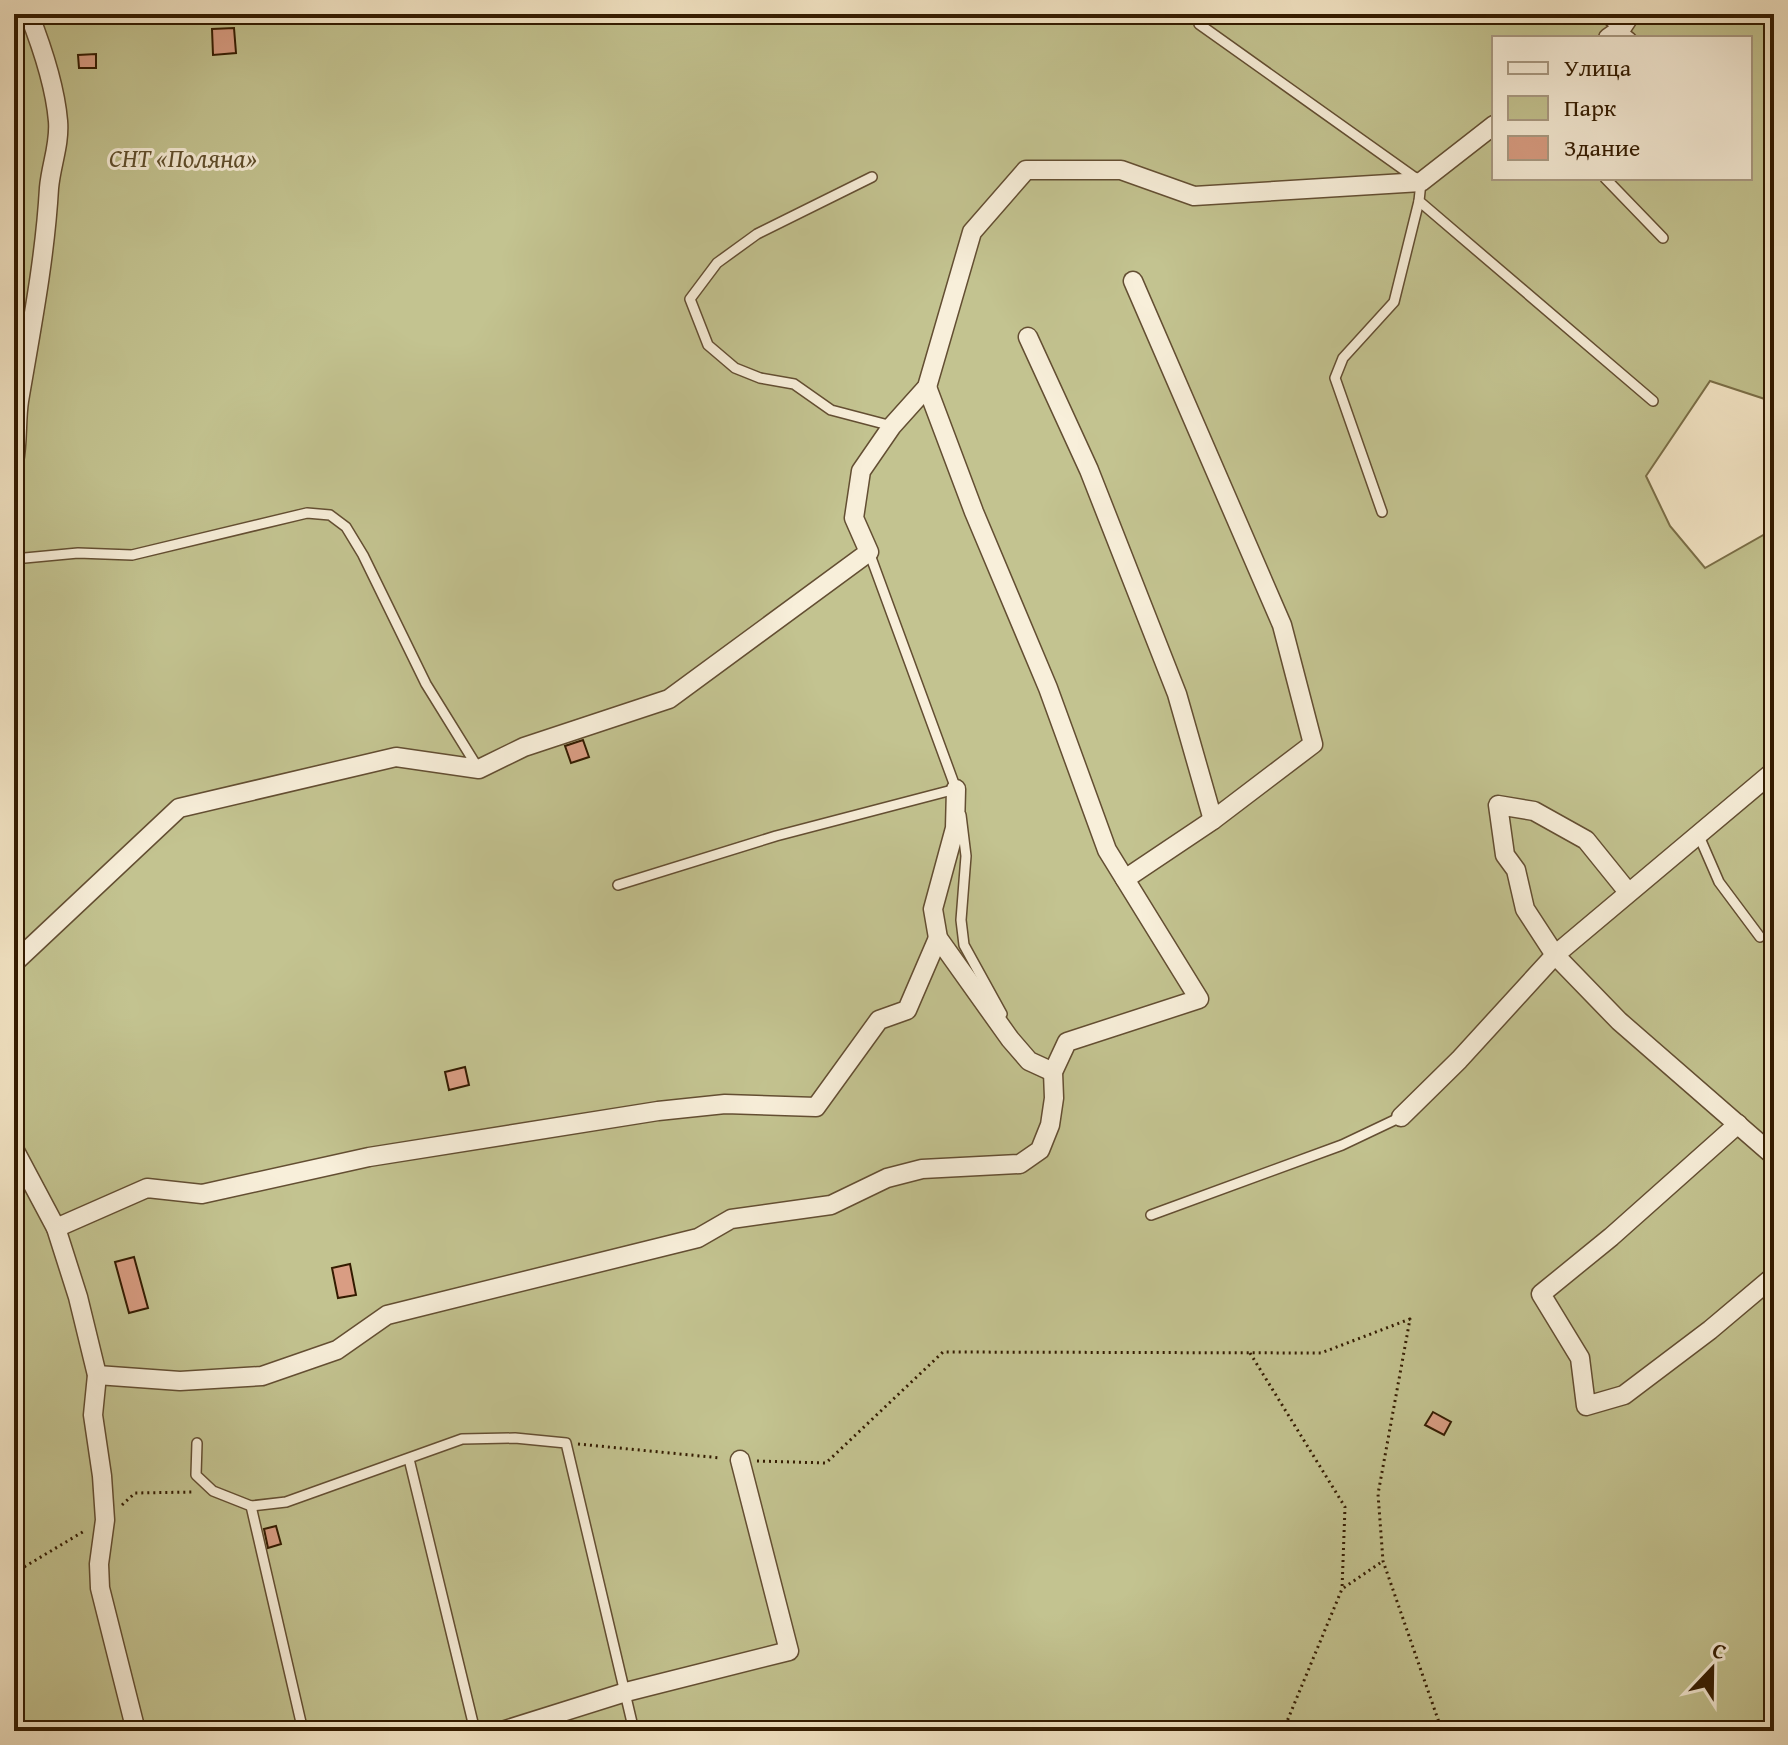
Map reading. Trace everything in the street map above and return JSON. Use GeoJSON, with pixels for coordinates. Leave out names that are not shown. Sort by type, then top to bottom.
{"type":"FeatureCollection","features":[{"type":"Feature","properties":{"kind":"street"},"geometry":{"type":"LineString","coordinates":[[14,462],[19,404],[42,260],[49,183],[57,149],[58,120],[43,52],[29,14]]}},
{"type":"Feature","properties":{"kind":"street"},"geometry":{"type":"LineString","coordinates":[[14,963],[179,808],[396,757],[479,769],[524,747],[669,699],[869,552],[854,518],[861,471],[892,426],[927,387],[972,232],[1026,170],[1121,170],[1194,196],[1421,182],[1492,127]]}},
{"type":"Feature","properties":{"kind":"street"},"geometry":{"type":"LineString","coordinates":[[1125,879],[1213,820],[1313,744],[1282,625],[1133,281]]}},
{"type":"Feature","properties":{"kind":"street"},"geometry":{"type":"LineString","coordinates":[[1028,337],[1089,470],[1177,694],[1213,820]]}},
{"type":"Feature","properties":{"kind":"street"},"geometry":{"type":"LineString","coordinates":[[97,1375],[180,1381],[262,1376],[337,1350],[387,1315],[698,1238],[731,1219],[831,1205],[887,1178],[922,1169],[1020,1164],[1040,1150],[1050,1125],[1054,1098],[1053,1072],[1067,1042],[1199,999],[1107,850],[1048,688],[974,512],[927,387]]}},
{"type":"Feature","properties":{"kind":"street"},"geometry":{"type":"LineString","coordinates":[[1401,1117],[1459,1060],[1555,955],[1774,771]]}},
{"type":"Feature","properties":{"kind":"street"},"geometry":{"type":"LineString","coordinates":[[956,789],[955,828],[933,909],[938,938],[1010,1039],[1029,1061],[1053,1072]]}},
{"type":"Feature","properties":{"kind":"street"},"geometry":{"type":"LineString","coordinates":[[1628,892],[1586,840],[1534,811],[1498,805],[1505,855],[1516,870],[1525,909],[1555,955],[1619,1021],[1774,1156]]}},
{"type":"Feature","properties":{"kind":"street"},"geometry":{"type":"LineString","coordinates":[[56,1228],[147,1188],[202,1194],[369,1157],[658,1111],[725,1104],[816,1107],[879,1020],[907,1010],[938,938]]}},
{"type":"Feature","properties":{"kind":"street"},"geometry":{"type":"LineString","coordinates":[[1738,1124],[1541,1294],[1580,1358],[1586,1406],[1624,1395],[1710,1330],[1774,1276]]}},
{"type":"Feature","properties":{"kind":"street"},"geometry":{"type":"LineString","coordinates":[[14,1149],[56,1228],[78,1297],[97,1375],[93,1415],[105,1520],[99,1564],[100,1588],[136,1731]]}},
{"type":"Feature","properties":{"kind":"street"},"geometry":{"type":"LineString","coordinates":[[502,1731],[626,1692],[789,1651],[740,1460]]}},
{"type":"Feature","properties":{"kind":"lane"},"geometry":{"type":"LineString","coordinates":[[1601,14],[1623,30]]}},
{"type":"Feature","properties":{"kind":"lane"},"geometry":{"type":"LineString","coordinates":[[1199,24],[1421,182],[1394,302],[1343,358],[1335,378],[1382,512]]}},
{"type":"Feature","properties":{"kind":"lane"},"geometry":{"type":"LineString","coordinates":[[872,177],[757,234],[717,263],[690,299],[708,345],[735,368],[760,378],[794,384],[831,410],[892,426]]}},
{"type":"Feature","properties":{"kind":"lane"},"geometry":{"type":"LineString","coordinates":[[1607,180],[1663,238]]}},
{"type":"Feature","properties":{"kind":"lane"},"geometry":{"type":"LineString","coordinates":[[1419,201],[1653,401]]}},
{"type":"Feature","properties":{"kind":"lane"},"geometry":{"type":"LineString","coordinates":[[14,559],[78,553],[132,555],[307,513],[330,515],[346,527],[363,555],[426,684],[479,769]]}},
{"type":"Feature","properties":{"kind":"lane"},"geometry":{"type":"LineString","coordinates":[[869,552],[956,789],[966,856],[961,920],[964,945],[1017,1038],[1030,1056],[1053,1072]]}},
{"type":"Feature","properties":{"kind":"lane"},"geometry":{"type":"LineString","coordinates":[[618,885],[776,836],[956,789]]}},
{"type":"Feature","properties":{"kind":"lane"},"geometry":{"type":"LineString","coordinates":[[1699,836],[1719,882],[1760,937]]}},
{"type":"Feature","properties":{"kind":"lane"},"geometry":{"type":"LineString","coordinates":[[1151,1215],[1342,1145],[1401,1117]]}},
{"type":"Feature","properties":{"kind":"lane"},"geometry":{"type":"LineString","coordinates":[[197,1443],[196,1475],[213,1491],[251,1506],[286,1502],[462,1439],[515,1438],[566,1443],[634,1731]]}},
{"type":"Feature","properties":{"kind":"lane"},"geometry":{"type":"LineString","coordinates":[[409,1459],[475,1731]]}},
{"type":"Feature","properties":{"kind":"lane"},"geometry":{"type":"LineString","coordinates":[[251,1506],[303,1731]]}},
{"type":"Feature","properties":{"kind":"path"},"geometry":{"type":"LineString","coordinates":[[566,1443],[740,1460],[826,1463],[943,1352],[1321,1353],[1410,1319],[1378,1494],[1383,1561],[1442,1731]]}},
{"type":"Feature","properties":{"kind":"path"},"geometry":{"type":"LineString","coordinates":[[1250,1353],[1345,1507],[1342,1589],[1283,1731]]}},
{"type":"Feature","properties":{"kind":"path"},"geometry":{"type":"LineString","coordinates":[[14,1573],[105,1520],[135,1493],[213,1491]]}},
{"type":"Feature","properties":{"kind":"path"},"geometry":{"type":"LineString","coordinates":[[1342,1589],[1383,1561]]}},
{"type":"Feature","properties":{"kind":"green space","name":"СНТ «Поляна»"},"geometry":{"type":"Polygon","coordinates":[[[14,14],[1774,14],[1774,402],[1710,381],[1646,476],[1670,526],[1705,568],[1774,529],[1774,1731],[14,1731],[14,14]]]}},
{"type":"Feature","properties":{"kind":"building"},"geometry":{"type":"Polygon","coordinates":[[[234,28],[236,53],[213,55],[212,29],[234,28]]]}},
{"type":"Feature","properties":{"kind":"building"},"geometry":{"type":"Polygon","coordinates":[[[96,54],[96,68],[79,68],[78,55],[96,54]]]}},
{"type":"Feature","properties":{"kind":"building"},"geometry":{"type":"Polygon","coordinates":[[[583,740],[589,757],[571,763],[565,746],[583,740]]]}},
{"type":"Feature","properties":{"kind":"building"},"geometry":{"type":"Polygon","coordinates":[[[465,1067],[469,1085],[449,1090],[445,1072],[465,1067]]]}},
{"type":"Feature","properties":{"kind":"building"},"geometry":{"type":"Polygon","coordinates":[[[134,1257],[148,1308],[129,1313],[115,1262],[134,1257]]]}},
{"type":"Feature","properties":{"kind":"building"},"geometry":{"type":"Polygon","coordinates":[[[350,1264],[356,1295],[338,1298],[332,1268],[350,1264]]]}},
{"type":"Feature","properties":{"kind":"building"},"geometry":{"type":"Polygon","coordinates":[[[1433,1412],[1451,1422],[1444,1435],[1425,1425],[1433,1412]]]}},
{"type":"Feature","properties":{"kind":"building"},"geometry":{"type":"Polygon","coordinates":[[[276,1526],[281,1544],[268,1548],[264,1529],[276,1526]]]}}]}
